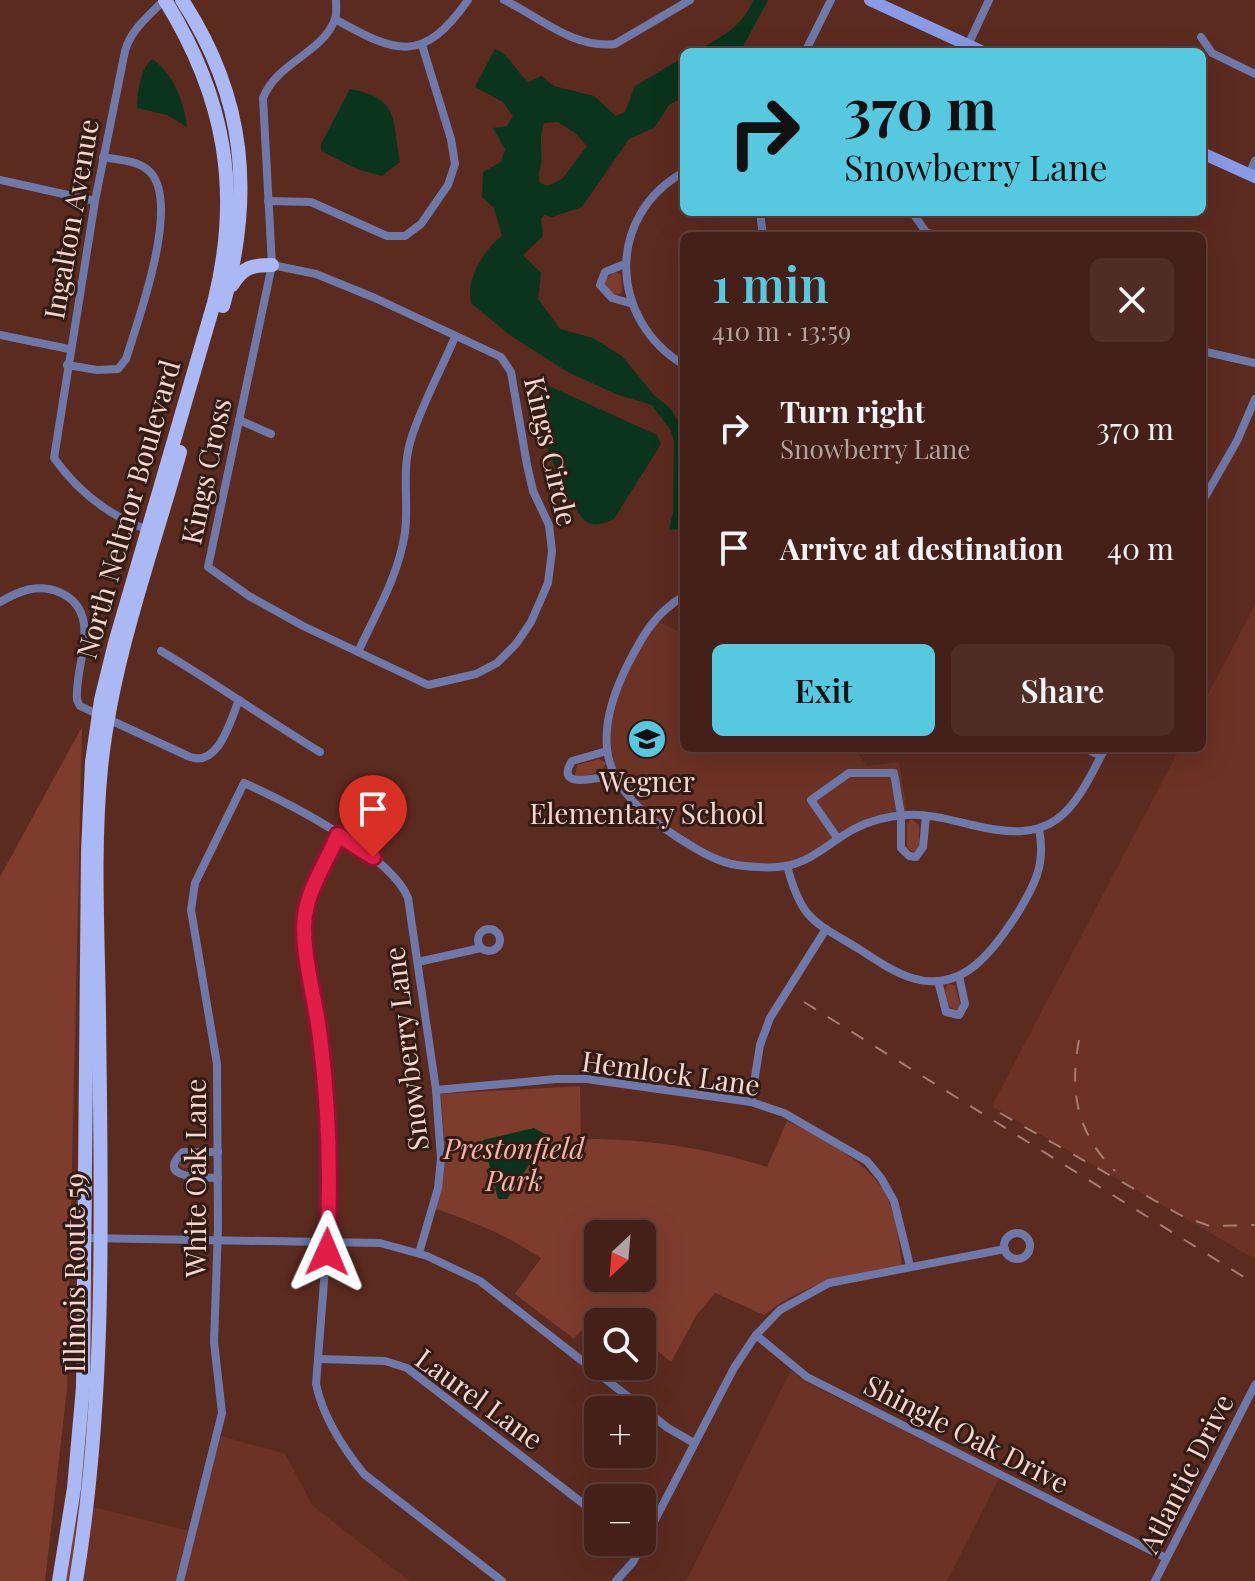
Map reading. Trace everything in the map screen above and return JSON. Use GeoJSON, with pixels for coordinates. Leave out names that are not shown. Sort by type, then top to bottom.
{"type":"FeatureCollection","features":[{"type":"Feature","properties":{"kind":"main road","name":"North Neltnor Boulevard"},"geometry":{"type":"LineString","coordinates":[[85,1048],[88,812],[103,717],[128,614],[214,303],[228,220],[224,152],[212,95],[188,38],[165,0]]}},
{"type":"Feature","properties":{"kind":"main road","name":"North Neltnor Boulevard"},"geometry":{"type":"LineString","coordinates":[[152,531],[225,299],[240,232],[240,165],[231,112],[215,62],[182,0]]}},
{"type":"Feature","properties":{"kind":"main road"},"geometry":{"type":"LineString","coordinates":[[240,232],[249,253],[270,272]]}},
{"type":"Feature","properties":{"kind":"main road"},"geometry":{"type":"LineString","coordinates":[[225,299],[244,270],[251,266],[270,272]]}},
{"type":"Feature","properties":{"kind":"main road","name":"North Neltnor Boulevard"},"geometry":{"type":"LineString","coordinates":[[98,964],[98,822],[103,717]]}},
{"type":"Feature","properties":{"kind":"main road","name":"Illinois Route 59"},"geometry":{"type":"LineString","coordinates":[[59,1581],[74,1488],[83,1387],[92,1238],[98,964]]}},
{"type":"Feature","properties":{"kind":"main road","name":"Illinois Route 59"},"geometry":{"type":"LineString","coordinates":[[76,1581],[96,1421],[85,1048]]}},
{"type":"Feature","properties":{"kind":"street","name":"Ingalton Avenue"},"geometry":{"type":"LineString","coordinates":[[152,531],[132,524],[87,496],[54,458],[95,201],[128,39],[165,0]]}},
{"type":"Feature","properties":{"kind":"street"},"geometry":{"type":"LineString","coordinates":[[336,0],[335,19],[313,47],[277,75],[263,98],[268,201],[311,202],[387,236],[405,236],[421,224],[448,185],[455,164],[451,139],[422,45]]}},
{"type":"Feature","properties":{"kind":"street"},"geometry":{"type":"LineString","coordinates":[[335,19],[385,45],[422,45],[442,31],[468,0]]}},
{"type":"Feature","properties":{"kind":"street"},"geometry":{"type":"LineString","coordinates":[[504,0],[579,41],[596,46],[615,44],[690,0]]}},
{"type":"Feature","properties":{"kind":"street"},"geometry":{"type":"LineString","coordinates":[[807,48],[831,0]]}},
{"type":"Feature","properties":{"kind":"street"},"geometry":{"type":"LineString","coordinates":[[870,0],[974,48]]}},
{"type":"Feature","properties":{"kind":"street"},"geometry":{"type":"LineString","coordinates":[[968,45],[989,0]]}},
{"type":"Feature","properties":{"kind":"street"},"geometry":{"type":"LineString","coordinates":[[1201,37],[1212,53],[1255,74]]}},
{"type":"Feature","properties":{"kind":"street"},"geometry":{"type":"LineString","coordinates":[[1206,155],[1252,176],[1255,161]]}},
{"type":"Feature","properties":{"kind":"street"},"geometry":{"type":"LineString","coordinates":[[67,365],[97,370],[118,369],[126,359],[156,253],[161,202],[159,184],[145,167],[103,157]]}},
{"type":"Feature","properties":{"kind":"street"},"geometry":{"type":"LineString","coordinates":[[680,175],[665,184],[643,209],[633,229],[625,264],[627,285],[638,317],[652,339],[680,362]]}},
{"type":"Feature","properties":{"kind":"street"},"geometry":{"type":"LineString","coordinates":[[0,180],[95,201]]}},
{"type":"Feature","properties":{"kind":"street","name":"Kings Cross"},"geometry":{"type":"LineString","coordinates":[[268,201],[270,272],[208,567],[249,596],[299,624]]}},
{"type":"Feature","properties":{"kind":"street"},"geometry":{"type":"LineString","coordinates":[[625,264],[605,272],[600,285],[612,298],[633,304]]}},
{"type":"Feature","properties":{"kind":"street"},"geometry":{"type":"LineString","coordinates":[[270,272],[316,274],[375,298],[455,337],[411,439],[406,462],[406,527],[402,552],[393,579],[358,652]]}},
{"type":"Feature","properties":{"kind":"street"},"geometry":{"type":"LineString","coordinates":[[0,335],[69,349]]}},
{"type":"Feature","properties":{"kind":"street","name":"Kings Circle"},"geometry":{"type":"LineString","coordinates":[[299,624],[428,685],[476,674],[497,663],[516,644],[531,622],[548,583],[552,551],[549,525],[530,478],[511,372],[501,357],[455,337]]}},
{"type":"Feature","properties":{"kind":"street"},"geometry":{"type":"LineString","coordinates":[[1206,352],[1255,363]]}},
{"type":"Feature","properties":{"kind":"street"},"geometry":{"type":"LineString","coordinates":[[1206,495],[1237,441],[1255,399]]}},
{"type":"Feature","properties":{"kind":"street"},"geometry":{"type":"LineString","coordinates":[[239,420],[271,434]]}},
{"type":"Feature","properties":{"kind":"street"},"geometry":{"type":"LineString","coordinates":[[0,602],[37,587],[55,590],[75,602],[81,609],[85,626],[77,700],[80,706],[190,757],[208,758],[217,748],[239,700]]}},
{"type":"Feature","properties":{"kind":"street"},"geometry":{"type":"LineString","coordinates":[[680,599],[659,613],[646,628],[617,685],[607,719],[607,751],[613,775],[642,813],[709,855],[734,864],[787,866],[818,853],[855,828],[884,817],[901,815],[926,816],[1002,832],[1039,829],[1062,816],[1075,803],[1103,752]]}},
{"type":"Feature","properties":{"kind":"street"},"geometry":{"type":"LineString","coordinates":[[161,651],[320,752]]}},
{"type":"Feature","properties":{"kind":"street"},"geometry":{"type":"LineString","coordinates":[[607,751],[572,761],[568,767],[569,774],[581,782],[613,775]]}},
{"type":"Feature","properties":{"kind":"street"},"geometry":{"type":"LineString","coordinates":[[838,839],[811,800],[849,773],[894,773],[903,853],[916,857],[923,847],[926,816]]}},
{"type":"Feature","properties":{"kind":"street","name":"Snowberry Lane"},"geometry":{"type":"LineString","coordinates":[[244,783],[276,797],[373,857],[403,885],[408,898],[436,1090],[441,1159],[438,1188],[419,1253]]}},
{"type":"Feature","properties":{"kind":"street","name":"White Oak Lane"},"geometry":{"type":"LineString","coordinates":[[180,1581],[222,1413],[214,1342],[217,1064],[191,910],[195,883],[244,783]]}},
{"type":"Feature","properties":{"kind":"street"},"geometry":{"type":"LineString","coordinates":[[787,866],[801,908],[826,929],[892,970],[920,980],[938,981],[975,968],[991,953],[1035,885],[1042,861],[1039,829]]}},
{"type":"Feature","properties":{"kind":"street"},"geometry":{"type":"LineString","coordinates":[[338,835],[309,896],[304,930],[328,1099],[327,1243],[316,1384],[319,1399],[348,1457],[364,1474],[502,1581]]}},
{"type":"Feature","properties":{"kind":"street"},"geometry":{"type":"LineString","coordinates":[[751,1102],[760,1045],[770,1018],[826,929]]}},
{"type":"Feature","properties":{"kind":"street"},"geometry":{"type":"LineString","coordinates":[[418,962],[481,948]]}},
{"type":"Feature","properties":{"kind":"street"},"geometry":{"type":"LineString","coordinates":[[938,981],[944,1009],[951,1015],[959,1015],[965,1004],[959,976]]}},
{"type":"Feature","properties":{"kind":"street","name":"Hemlock Lane"},"geometry":{"type":"LineString","coordinates":[[436,1090],[587,1079],[751,1102],[784,1113],[867,1161],[894,1201],[910,1266]]}},
{"type":"Feature","properties":{"kind":"street"},"geometry":{"type":"LineString","coordinates":[[218,1152],[183,1152],[175,1162],[175,1168],[178,1174],[187,1177],[218,1178]]}},
{"type":"Feature","properties":{"kind":"street"},"geometry":{"type":"LineString","coordinates":[[92,1238],[380,1243],[419,1253],[480,1281],[668,1428],[694,1443]]}},
{"type":"Feature","properties":{"kind":"street"},"geometry":{"type":"LineString","coordinates":[[656,1515],[734,1368],[756,1335],[780,1310],[813,1290],[849,1278],[1005,1249]]}},
{"type":"Feature","properties":{"kind":"street","name":"Shingle Oak Drive"},"geometry":{"type":"LineString","coordinates":[[756,1335],[807,1377],[1166,1558]]}},
{"type":"Feature","properties":{"kind":"street","name":"Laurel Lane"},"geometry":{"type":"LineString","coordinates":[[319,1359],[385,1361],[407,1368],[584,1504]]}},
{"type":"Feature","properties":{"kind":"street","name":"Atlantic Drive"},"geometry":{"type":"LineString","coordinates":[[1155,1581],[1255,1385]]}},
{"type":"Feature","properties":{"kind":"street"},"geometry":{"type":"LineString","coordinates":[[616,1581],[636,1556]]}},
{"type":"Feature","properties":{"kind":"shaded area"},"geometry":{"type":"Polygon","coordinates":[[[753,0],[768,0],[742,48],[701,48],[736,25],[753,0]]]}},
{"type":"Feature","properties":{"kind":"shaded area"},"geometry":{"type":"Polygon","coordinates":[[[495,49],[506,56],[529,82],[541,76],[554,86],[594,96],[616,116],[625,112],[635,86],[680,59],[680,99],[669,105],[654,128],[629,139],[582,207],[552,217],[544,215],[541,219],[543,236],[523,255],[541,273],[538,299],[560,329],[593,338],[622,356],[654,395],[671,409],[680,425],[678,529],[669,530],[673,512],[674,442],[671,431],[652,405],[618,395],[568,372],[511,336],[471,303],[473,275],[489,249],[502,236],[494,208],[482,197],[483,172],[501,162],[505,149],[493,128],[507,126],[513,116],[503,102],[475,87],[495,49]],[[558,122],[544,123],[540,183],[548,186],[563,178],[587,146],[558,122]]]}},
{"type":"Feature","properties":{"kind":"shaded area"},"geometry":{"type":"Polygon","coordinates":[[[152,59],[166,72],[177,89],[187,127],[167,115],[137,108],[142,75],[152,59]]]}},
{"type":"Feature","properties":{"kind":"shaded area"},"geometry":{"type":"Polygon","coordinates":[[[350,89],[378,98],[391,113],[400,162],[382,176],[357,169],[321,151],[321,144],[350,89]]]}},
{"type":"Feature","properties":{"kind":"shaded area"},"geometry":{"type":"Polygon","coordinates":[[[549,386],[657,435],[661,444],[614,519],[599,524],[584,520],[563,484],[547,448],[535,407],[541,389],[549,386]]]}},
{"type":"Feature","properties":{"kind":"shaded area"},"geometry":{"type":"Polygon","coordinates":[[[1255,605],[1255,1259],[992,1106],[1178,752],[1206,752],[1206,698],[1255,605]]]}},
{"type":"Feature","properties":{"kind":"shaded area","name":"Wegner Elementary School"},"geometry":{"type":"Polygon","coordinates":[[[655,620],[680,632],[680,752],[857,752],[867,766],[899,762],[907,813],[885,814],[786,864],[736,862],[717,856],[648,814],[630,796],[616,774],[608,729],[615,696],[655,620]]]}},
{"type":"Feature","properties":{"kind":"shaded area"},"geometry":{"type":"Polygon","coordinates":[[[534,1128],[545,1134],[544,1142],[507,1199],[498,1199],[483,1140],[534,1128]]]}},
{"type":"Feature","properties":{"kind":"shaded area"},"geometry":{"type":"Polygon","coordinates":[[[791,1370],[805,1382],[999,1478],[947,1581],[686,1581],[791,1370]]]}},
{"type":"Feature","properties":{"kind":"shaded area"},"geometry":{"type":"Polygon","coordinates":[[[221,1436],[285,1454],[313,1506],[409,1581],[80,1581],[90,1506],[194,1532],[221,1436]]]}},
{"type":"Feature","properties":{"kind":"green space"},"geometry":{"type":"Polygon","coordinates":[[[615,272],[621,275],[622,292],[618,295],[612,294],[605,285],[606,278],[615,272]]]}},
{"type":"Feature","properties":{"kind":"green space"},"geometry":{"type":"Polygon","coordinates":[[[82,727],[67,1389],[45,1581],[0,1581],[0,877],[82,727]]]}},
{"type":"Feature","properties":{"kind":"green space"},"geometry":{"type":"Polygon","coordinates":[[[599,759],[606,763],[602,771],[582,777],[575,775],[577,765],[599,759]]]}},
{"type":"Feature","properties":{"kind":"green space"},"geometry":{"type":"Polygon","coordinates":[[[911,819],[919,825],[919,846],[914,852],[907,848],[907,824],[911,819]]]}},
{"type":"Feature","properties":{"kind":"green space"},"geometry":{"type":"Polygon","coordinates":[[[948,984],[955,985],[960,1005],[957,1010],[949,1007],[945,990],[948,984]]]}},
{"type":"Feature","properties":{"kind":"green space","name":"Prestonfield Park"},"geometry":{"type":"Polygon","coordinates":[[[580,1086],[581,1139],[627,1140],[675,1146],[722,1154],[767,1167],[787,1121],[846,1154],[872,1175],[892,1210],[902,1265],[812,1287],[764,1315],[715,1293],[696,1316],[671,1362],[656,1350],[656,1308],[584,1308],[584,1327],[574,1339],[515,1294],[541,1258],[516,1242],[436,1209],[445,1157],[441,1094],[580,1086]]]}},
{"type":"Feature","properties":{"kind":"green space"},"geometry":{"type":"Polygon","coordinates":[[[204,1157],[208,1163],[203,1168],[179,1165],[181,1158],[204,1157]]]}},
{"type":"Feature","properties":{"kind":"green space"},"geometry":{"type":"Polygon","coordinates":[[[93,1261],[91,1412],[71,1581],[64,1581],[93,1261]]]}},
{"type":"Feature","properties":{"kind":"railway"},"geometry":{"type":"LineString","coordinates":[[804,1002],[1255,1284]]}},
{"type":"Feature","properties":{"kind":"railway"},"geometry":{"type":"LineString","coordinates":[[1079,1040],[1075,1077],[1079,1111],[1092,1142],[1115,1171]]}},
{"type":"Feature","properties":{"kind":"railway"},"geometry":{"type":"LineString","coordinates":[[1000,1113],[1182,1216],[1210,1226],[1255,1225]]}},
{"type":"Feature","properties":{"kind":"place","name":"Wegner Elementary School"},"geometry":{"type":"Point","coordinates":[647,739]}},
{"type":"Feature","properties":{"kind":"route"},"geometry":{"type":"LineString","coordinates":[[327,1252],[328,1099],[304,918],[309,896],[338,835],[373,857]]}}]}
